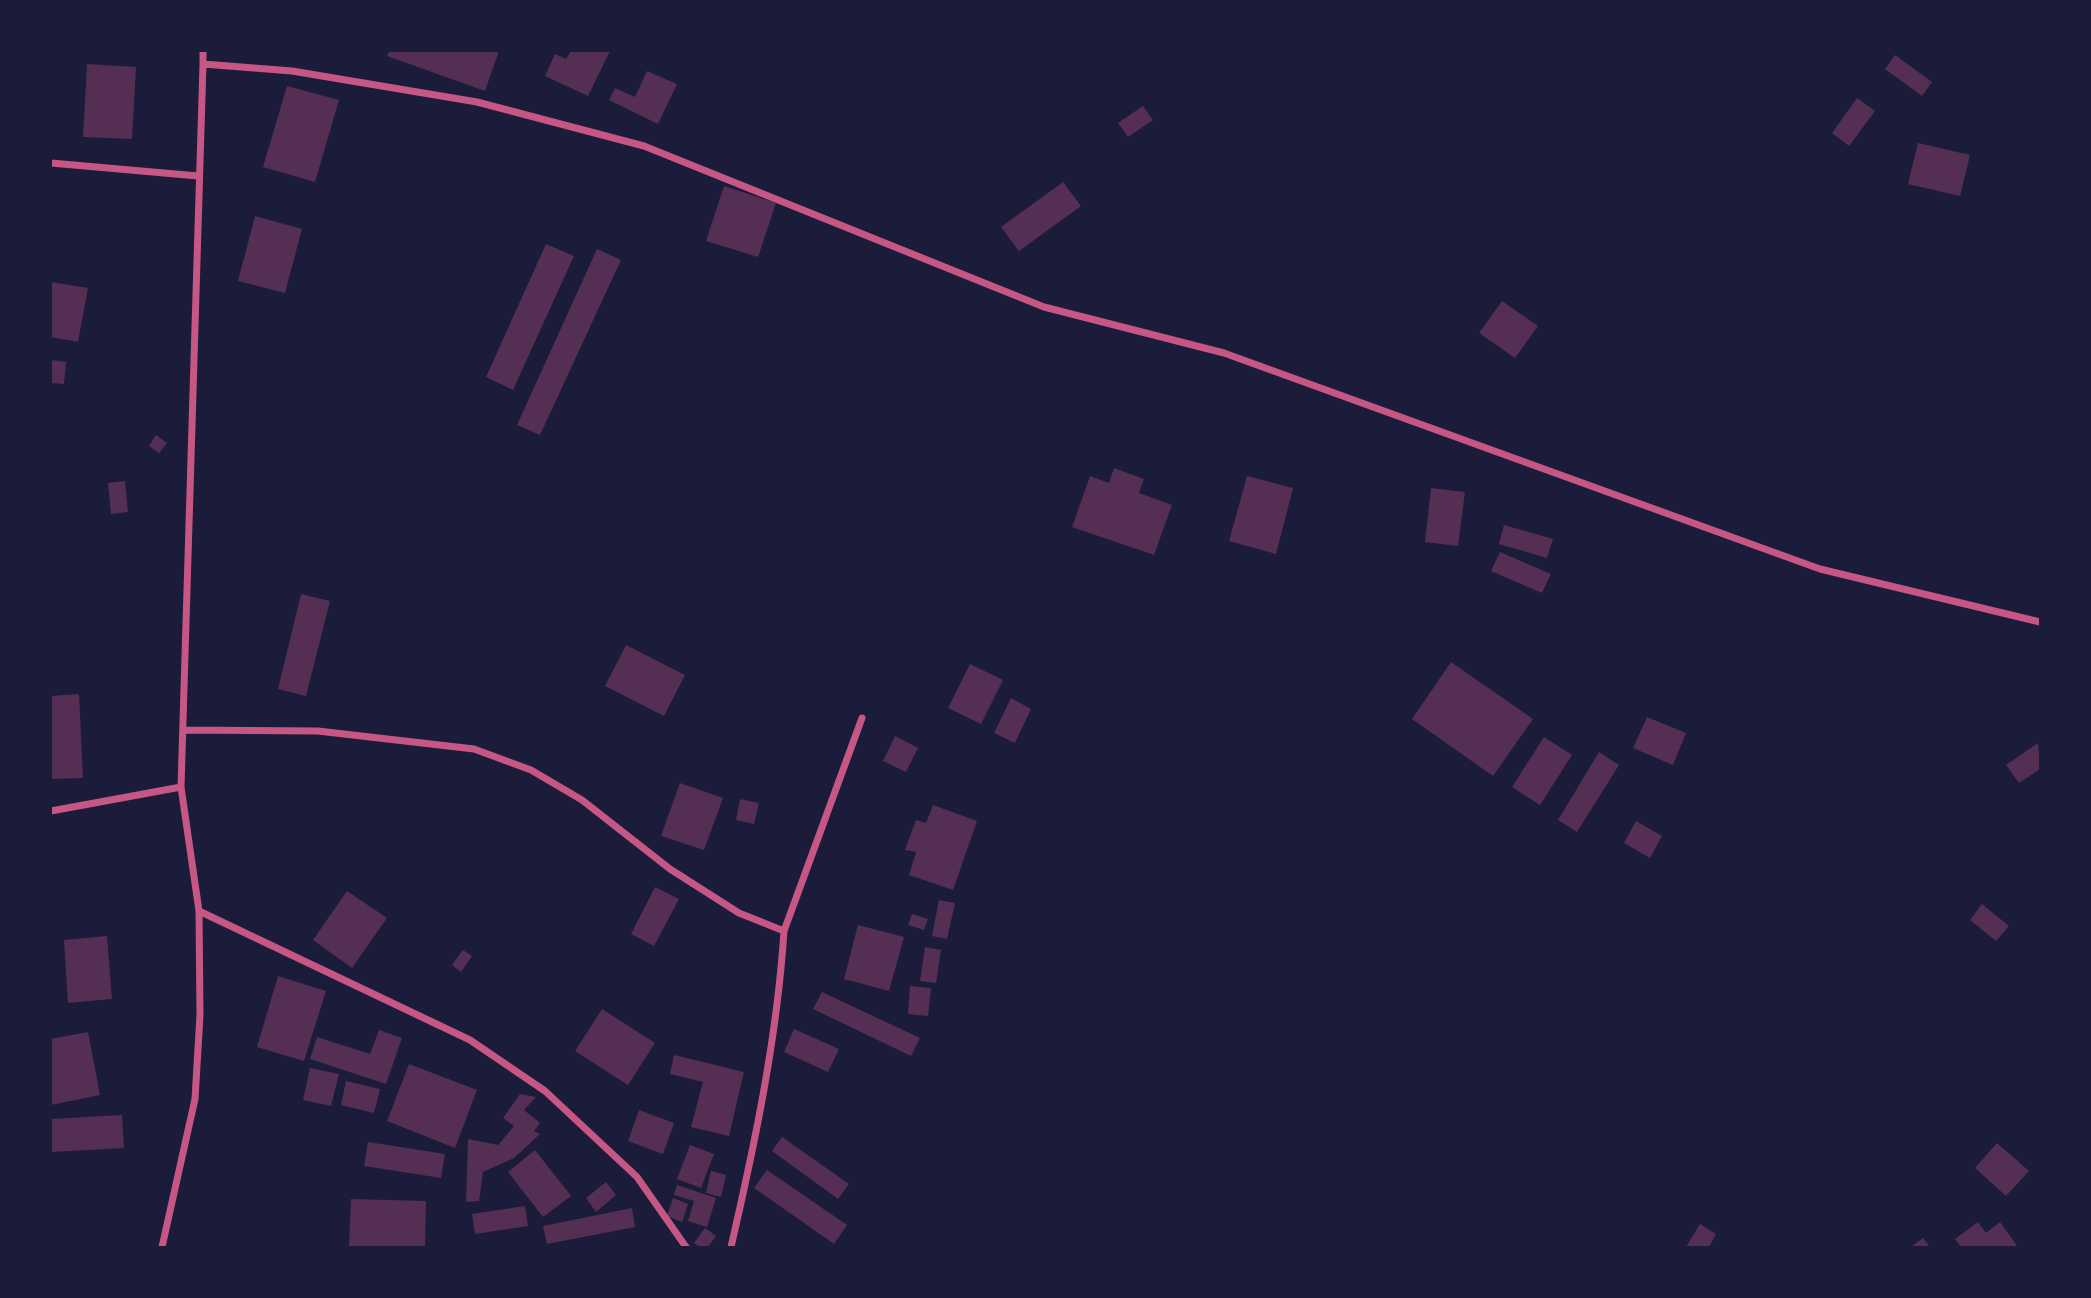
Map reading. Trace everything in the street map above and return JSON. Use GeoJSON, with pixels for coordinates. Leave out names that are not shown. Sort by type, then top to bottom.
{"type":"FeatureCollection","features":[{"type":"Feature","properties":{"kind":"street"},"geometry":{"type":"LineString","coordinates":[[162,1247],[195,1099],[200,1015],[199,911],[181,787],[204,51]]}},
{"type":"Feature","properties":{"kind":"street"},"geometry":{"type":"LineString","coordinates":[[203,64],[292,71],[477,102],[644,146],[1044,307],[1224,353],[1820,569],[2040,622]]}},
{"type":"Feature","properties":{"kind":"street"},"geometry":{"type":"LineString","coordinates":[[51,163],[198,176]]}},
{"type":"Feature","properties":{"kind":"street"},"geometry":{"type":"LineString","coordinates":[[731,1247],[753,1151],[774,1033],[784,931],[862,718]]}},
{"type":"Feature","properties":{"kind":"street"},"geometry":{"type":"LineString","coordinates":[[184,730],[318,731],[474,749],[531,770],[582,800],[693,884],[739,913],[784,931]]}},
{"type":"Feature","properties":{"kind":"street"},"geometry":{"type":"LineString","coordinates":[[51,811],[181,787]]}},
{"type":"Feature","properties":{"kind":"street"},"geometry":{"type":"LineString","coordinates":[[199,911],[470,1040],[545,1091],[637,1177],[686,1247]]}},
{"type":"Feature","properties":{"kind":"building"},"geometry":{"type":"Polygon","coordinates":[[[389,51],[499,51],[485,91],[387,56],[389,51]]]}},
{"type":"Feature","properties":{"kind":"building"},"geometry":{"type":"Polygon","coordinates":[[[571,51],[610,51],[588,96],[545,76],[555,54],[566,59],[571,51]]]}},
{"type":"Feature","properties":{"kind":"building"},"geometry":{"type":"Polygon","coordinates":[[[1895,55],[1932,82],[1922,96],[1885,69],[1895,55]]]}},
{"type":"Feature","properties":{"kind":"building"},"geometry":{"type":"Polygon","coordinates":[[[87,64],[136,67],[132,139],[83,137],[87,64]]]}},
{"type":"Feature","properties":{"kind":"building"},"geometry":{"type":"Polygon","coordinates":[[[647,71],[677,84],[658,124],[609,100],[615,88],[635,97],[647,71]]]}},
{"type":"Feature","properties":{"kind":"building"},"geometry":{"type":"Polygon","coordinates":[[[287,86],[339,100],[315,182],[263,167],[287,86]]]}},
{"type":"Feature","properties":{"kind":"building"},"geometry":{"type":"Polygon","coordinates":[[[1857,98],[1875,111],[1849,146],[1832,133],[1857,98]]]}},
{"type":"Feature","properties":{"kind":"building"},"geometry":{"type":"Polygon","coordinates":[[[1143,106],[1153,120],[1128,137],[1118,123],[1143,106]]]}},
{"type":"Feature","properties":{"kind":"building"},"geometry":{"type":"Polygon","coordinates":[[[1918,143],[1970,155],[1960,196],[1908,184],[1918,143]]]}},
{"type":"Feature","properties":{"kind":"building"},"geometry":{"type":"Polygon","coordinates":[[[1063,182],[1081,206],[1019,251],[1001,227],[1063,182]]]}},
{"type":"Feature","properties":{"kind":"building"},"geometry":{"type":"Polygon","coordinates":[[[724,186],[776,203],[758,257],[706,241],[724,186]]]}},
{"type":"Feature","properties":{"kind":"building"},"geometry":{"type":"Polygon","coordinates":[[[255,216],[302,229],[285,293],[238,281],[255,216]]]}},
{"type":"Feature","properties":{"kind":"building"},"geometry":{"type":"Polygon","coordinates":[[[546,244],[574,256],[513,390],[486,377],[546,244]]]}},
{"type":"Feature","properties":{"kind":"building"},"geometry":{"type":"Polygon","coordinates":[[[597,249],[621,260],[540,435],[517,425],[597,249]]]}},
{"type":"Feature","properties":{"kind":"building"},"geometry":{"type":"Polygon","coordinates":[[[51,282],[88,288],[78,342],[51,337],[51,282]]]}},
{"type":"Feature","properties":{"kind":"building"},"geometry":{"type":"Polygon","coordinates":[[[1502,301],[1538,326],[1515,358],[1479,333],[1502,301]]]}},
{"type":"Feature","properties":{"kind":"building"},"geometry":{"type":"Polygon","coordinates":[[[51,360],[66,362],[64,384],[51,383],[51,360]]]}},
{"type":"Feature","properties":{"kind":"building"},"geometry":{"type":"Polygon","coordinates":[[[156,435],[167,443],[159,453],[149,446],[156,435]]]}},
{"type":"Feature","properties":{"kind":"building"},"geometry":{"type":"Polygon","coordinates":[[[1114,468],[1144,479],[1139,493],[1172,505],[1154,555],[1072,527],[1090,476],[1109,483],[1114,468]]]}},
{"type":"Feature","properties":{"kind":"building"},"geometry":{"type":"Polygon","coordinates":[[[1247,476],[1293,488],[1276,554],[1229,541],[1247,476]]]}},
{"type":"Feature","properties":{"kind":"building"},"geometry":{"type":"Polygon","coordinates":[[[125,481],[128,512],[111,514],[108,483],[125,481]]]}},
{"type":"Feature","properties":{"kind":"building"},"geometry":{"type":"Polygon","coordinates":[[[1431,488],[1465,492],[1458,546],[1425,542],[1431,488]]]}},
{"type":"Feature","properties":{"kind":"building"},"geometry":{"type":"Polygon","coordinates":[[[1504,525],[1553,539],[1547,558],[1499,544],[1504,525]]]}},
{"type":"Feature","properties":{"kind":"building"},"geometry":{"type":"Polygon","coordinates":[[[1500,552],[1551,574],[1542,593],[1491,571],[1500,552]]]}},
{"type":"Feature","properties":{"kind":"building"},"geometry":{"type":"Polygon","coordinates":[[[301,594],[330,601],[306,696],[278,689],[301,594]]]}},
{"type":"Feature","properties":{"kind":"building"},"geometry":{"type":"Polygon","coordinates":[[[626,645],[685,675],[664,716],[605,686],[626,645]]]}},
{"type":"Feature","properties":{"kind":"building"},"geometry":{"type":"Polygon","coordinates":[[[1451,662],[1533,719],[1493,776],[1412,719],[1451,662]]]}},
{"type":"Feature","properties":{"kind":"building"},"geometry":{"type":"Polygon","coordinates":[[[970,664],[1003,680],[981,724],[948,708],[970,664]]]}},
{"type":"Feature","properties":{"kind":"building"},"geometry":{"type":"Polygon","coordinates":[[[79,694],[83,778],[51,779],[51,696],[79,694]]]}},
{"type":"Feature","properties":{"kind":"building"},"geometry":{"type":"Polygon","coordinates":[[[1011,698],[1031,709],[1015,743],[994,733],[1011,698]]]}},
{"type":"Feature","properties":{"kind":"building"},"geometry":{"type":"Polygon","coordinates":[[[1647,717],[1686,733],[1673,765],[1633,748],[1647,717]]]}},
{"type":"Feature","properties":{"kind":"building"},"geometry":{"type":"Polygon","coordinates":[[[895,736],[918,748],[906,772],[883,761],[895,736]]]}},
{"type":"Feature","properties":{"kind":"building"},"geometry":{"type":"Polygon","coordinates":[[[1544,737],[1572,755],[1540,805],[1512,787],[1544,737]]]}},
{"type":"Feature","properties":{"kind":"building"},"geometry":{"type":"Polygon","coordinates":[[[2038,743],[2040,769],[2019,783],[2006,765],[2038,743]]]}},
{"type":"Feature","properties":{"kind":"building"},"geometry":{"type":"Polygon","coordinates":[[[1599,752],[1619,765],[1577,832],[1558,820],[1599,752]]]}},
{"type":"Feature","properties":{"kind":"building"},"geometry":{"type":"Polygon","coordinates":[[[680,783],[723,798],[704,850],[661,836],[680,783]]]}},
{"type":"Feature","properties":{"kind":"building"},"geometry":{"type":"Polygon","coordinates":[[[740,799],[759,803],[754,824],[736,820],[740,799]]]}},
{"type":"Feature","properties":{"kind":"building"},"geometry":{"type":"Polygon","coordinates":[[[933,805],[977,821],[953,890],[909,875],[916,852],[905,850],[916,820],[926,823],[933,805]]]}},
{"type":"Feature","properties":{"kind":"building"},"geometry":{"type":"Polygon","coordinates":[[[1636,821],[1662,836],[1650,858],[1624,843],[1636,821]]]}},
{"type":"Feature","properties":{"kind":"building"},"geometry":{"type":"Polygon","coordinates":[[[655,887],[679,899],[654,946],[631,934],[655,887]]]}},
{"type":"Feature","properties":{"kind":"building"},"geometry":{"type":"Polygon","coordinates":[[[347,891],[387,918],[352,968],[313,940],[347,891]]]}},
{"type":"Feature","properties":{"kind":"building"},"geometry":{"type":"Polygon","coordinates":[[[939,900],[955,903],[947,939],[932,936],[939,900]]]}},
{"type":"Feature","properties":{"kind":"building"},"geometry":{"type":"Polygon","coordinates":[[[1982,904],[2009,926],[1996,941],[1970,920],[1982,904]]]}},
{"type":"Feature","properties":{"kind":"building"},"geometry":{"type":"Polygon","coordinates":[[[912,914],[928,919],[924,930],[908,925],[912,914]]]}},
{"type":"Feature","properties":{"kind":"building"},"geometry":{"type":"Polygon","coordinates":[[[858,925],[904,937],[889,991],[844,979],[858,925]]]}},
{"type":"Feature","properties":{"kind":"building"},"geometry":{"type":"Polygon","coordinates":[[[107,936],[112,999],[68,1003],[64,940],[107,936]]]}},
{"type":"Feature","properties":{"kind":"building"},"geometry":{"type":"Polygon","coordinates":[[[925,947],[941,950],[936,983],[920,981],[925,947]]]}},
{"type":"Feature","properties":{"kind":"building"},"geometry":{"type":"Polygon","coordinates":[[[463,950],[472,956],[461,972],[452,965],[463,950]]]}},
{"type":"Feature","properties":{"kind":"building"},"geometry":{"type":"Polygon","coordinates":[[[278,976],[326,991],[304,1061],[257,1047],[278,976]]]}},
{"type":"Feature","properties":{"kind":"building"},"geometry":{"type":"Polygon","coordinates":[[[910,986],[931,988],[928,1016],[908,1014],[910,986]]]}},
{"type":"Feature","properties":{"kind":"building"},"geometry":{"type":"Polygon","coordinates":[[[822,992],[920,1038],[911,1056],[813,1009],[822,992]]]}},
{"type":"Feature","properties":{"kind":"building"},"geometry":{"type":"Polygon","coordinates":[[[602,1009],[655,1043],[628,1085],[575,1051],[602,1009]]]}},
{"type":"Feature","properties":{"kind":"building"},"geometry":{"type":"Polygon","coordinates":[[[794,1029],[839,1049],[828,1072],[784,1052],[794,1029]]]}},
{"type":"Feature","properties":{"kind":"building"},"geometry":{"type":"Polygon","coordinates":[[[379,1030],[402,1038],[386,1084],[310,1059],[317,1037],[370,1054],[379,1030]]]}},
{"type":"Feature","properties":{"kind":"building"},"geometry":{"type":"Polygon","coordinates":[[[88,1032],[100,1095],[51,1105],[51,1039],[88,1032]]]}},
{"type":"Feature","properties":{"kind":"building"},"geometry":{"type":"Polygon","coordinates":[[[674,1055],[744,1072],[729,1136],[691,1127],[703,1082],[670,1074],[674,1055]]]}},
{"type":"Feature","properties":{"kind":"building"},"geometry":{"type":"Polygon","coordinates":[[[409,1064],[477,1090],[455,1148],[387,1121],[409,1064]]]}},
{"type":"Feature","properties":{"kind":"building"},"geometry":{"type":"Polygon","coordinates":[[[310,1068],[339,1074],[331,1106],[303,1100],[310,1068]]]}},
{"type":"Feature","properties":{"kind":"building"},"geometry":{"type":"Polygon","coordinates":[[[346,1081],[380,1089],[374,1113],[341,1105],[346,1081]]]}},
{"type":"Feature","properties":{"kind":"building"},"geometry":{"type":"Polygon","coordinates":[[[520,1094],[536,1097],[524,1110],[540,1123],[534,1131],[540,1134],[514,1158],[483,1172],[479,1201],[466,1202],[468,1139],[498,1145],[514,1126],[503,1118],[520,1094]]]}},
{"type":"Feature","properties":{"kind":"building"},"geometry":{"type":"Polygon","coordinates":[[[639,1110],[674,1123],[663,1154],[628,1141],[639,1110]]]}},
{"type":"Feature","properties":{"kind":"building"},"geometry":{"type":"Polygon","coordinates":[[[122,1115],[124,1148],[51,1152],[51,1119],[122,1115]]]}},
{"type":"Feature","properties":{"kind":"building"},"geometry":{"type":"Polygon","coordinates":[[[782,1137],[849,1184],[838,1199],[772,1151],[782,1137]]]}},
{"type":"Feature","properties":{"kind":"building"},"geometry":{"type":"Polygon","coordinates":[[[368,1142],[445,1154],[441,1178],[364,1166],[368,1142]]]}},
{"type":"Feature","properties":{"kind":"building"},"geometry":{"type":"Polygon","coordinates":[[[1997,1143],[2029,1171],[2006,1196],[1975,1168],[1997,1143]]]}},
{"type":"Feature","properties":{"kind":"building"},"geometry":{"type":"Polygon","coordinates":[[[690,1145],[714,1154],[701,1188],[677,1179],[690,1145]]]}},
{"type":"Feature","properties":{"kind":"building"},"geometry":{"type":"Polygon","coordinates":[[[535,1150],[571,1196],[543,1217],[508,1172],[535,1150]]]}},
{"type":"Feature","properties":{"kind":"building"},"geometry":{"type":"Polygon","coordinates":[[[767,1170],[847,1225],[834,1244],[754,1188],[767,1170]]]}},
{"type":"Feature","properties":{"kind":"building"},"geometry":{"type":"Polygon","coordinates":[[[711,1171],[726,1175],[721,1197],[706,1193],[711,1171]]]}},
{"type":"Feature","properties":{"kind":"building"},"geometry":{"type":"Polygon","coordinates":[[[606,1182],[616,1195],[596,1212],[586,1198],[606,1182]]]}},
{"type":"Feature","properties":{"kind":"building"},"geometry":{"type":"Polygon","coordinates":[[[677,1185],[716,1198],[707,1227],[688,1221],[694,1201],[674,1195],[677,1185]]]}},
{"type":"Feature","properties":{"kind":"building"},"geometry":{"type":"Polygon","coordinates":[[[673,1198],[688,1204],[682,1222],[667,1216],[673,1198]]]}},
{"type":"Feature","properties":{"kind":"building"},"geometry":{"type":"Polygon","coordinates":[[[351,1199],[426,1201],[425,1247],[349,1247],[351,1199]]]}},
{"type":"Feature","properties":{"kind":"building"},"geometry":{"type":"Polygon","coordinates":[[[525,1206],[528,1226],[475,1234],[472,1214],[525,1206]]]}},
{"type":"Feature","properties":{"kind":"building"},"geometry":{"type":"Polygon","coordinates":[[[632,1208],[635,1227],[547,1244],[543,1226],[632,1208]]]}},
{"type":"Feature","properties":{"kind":"building"},"geometry":{"type":"Polygon","coordinates":[[[1978,1222],[1986,1233],[2000,1222],[2018,1247],[1961,1247],[1955,1239],[1978,1222]]]}},
{"type":"Feature","properties":{"kind":"building"},"geometry":{"type":"Polygon","coordinates":[[[1700,1224],[1716,1234],[1709,1247],[1686,1247],[1700,1224]]]}},
{"type":"Feature","properties":{"kind":"building"},"geometry":{"type":"Polygon","coordinates":[[[705,1228],[716,1236],[708,1247],[700,1247],[694,1243],[705,1228]]]}},
{"type":"Feature","properties":{"kind":"building"},"geometry":{"type":"Polygon","coordinates":[[[1923,1238],[1930,1247],[1911,1247],[1923,1238]]]}}]}
